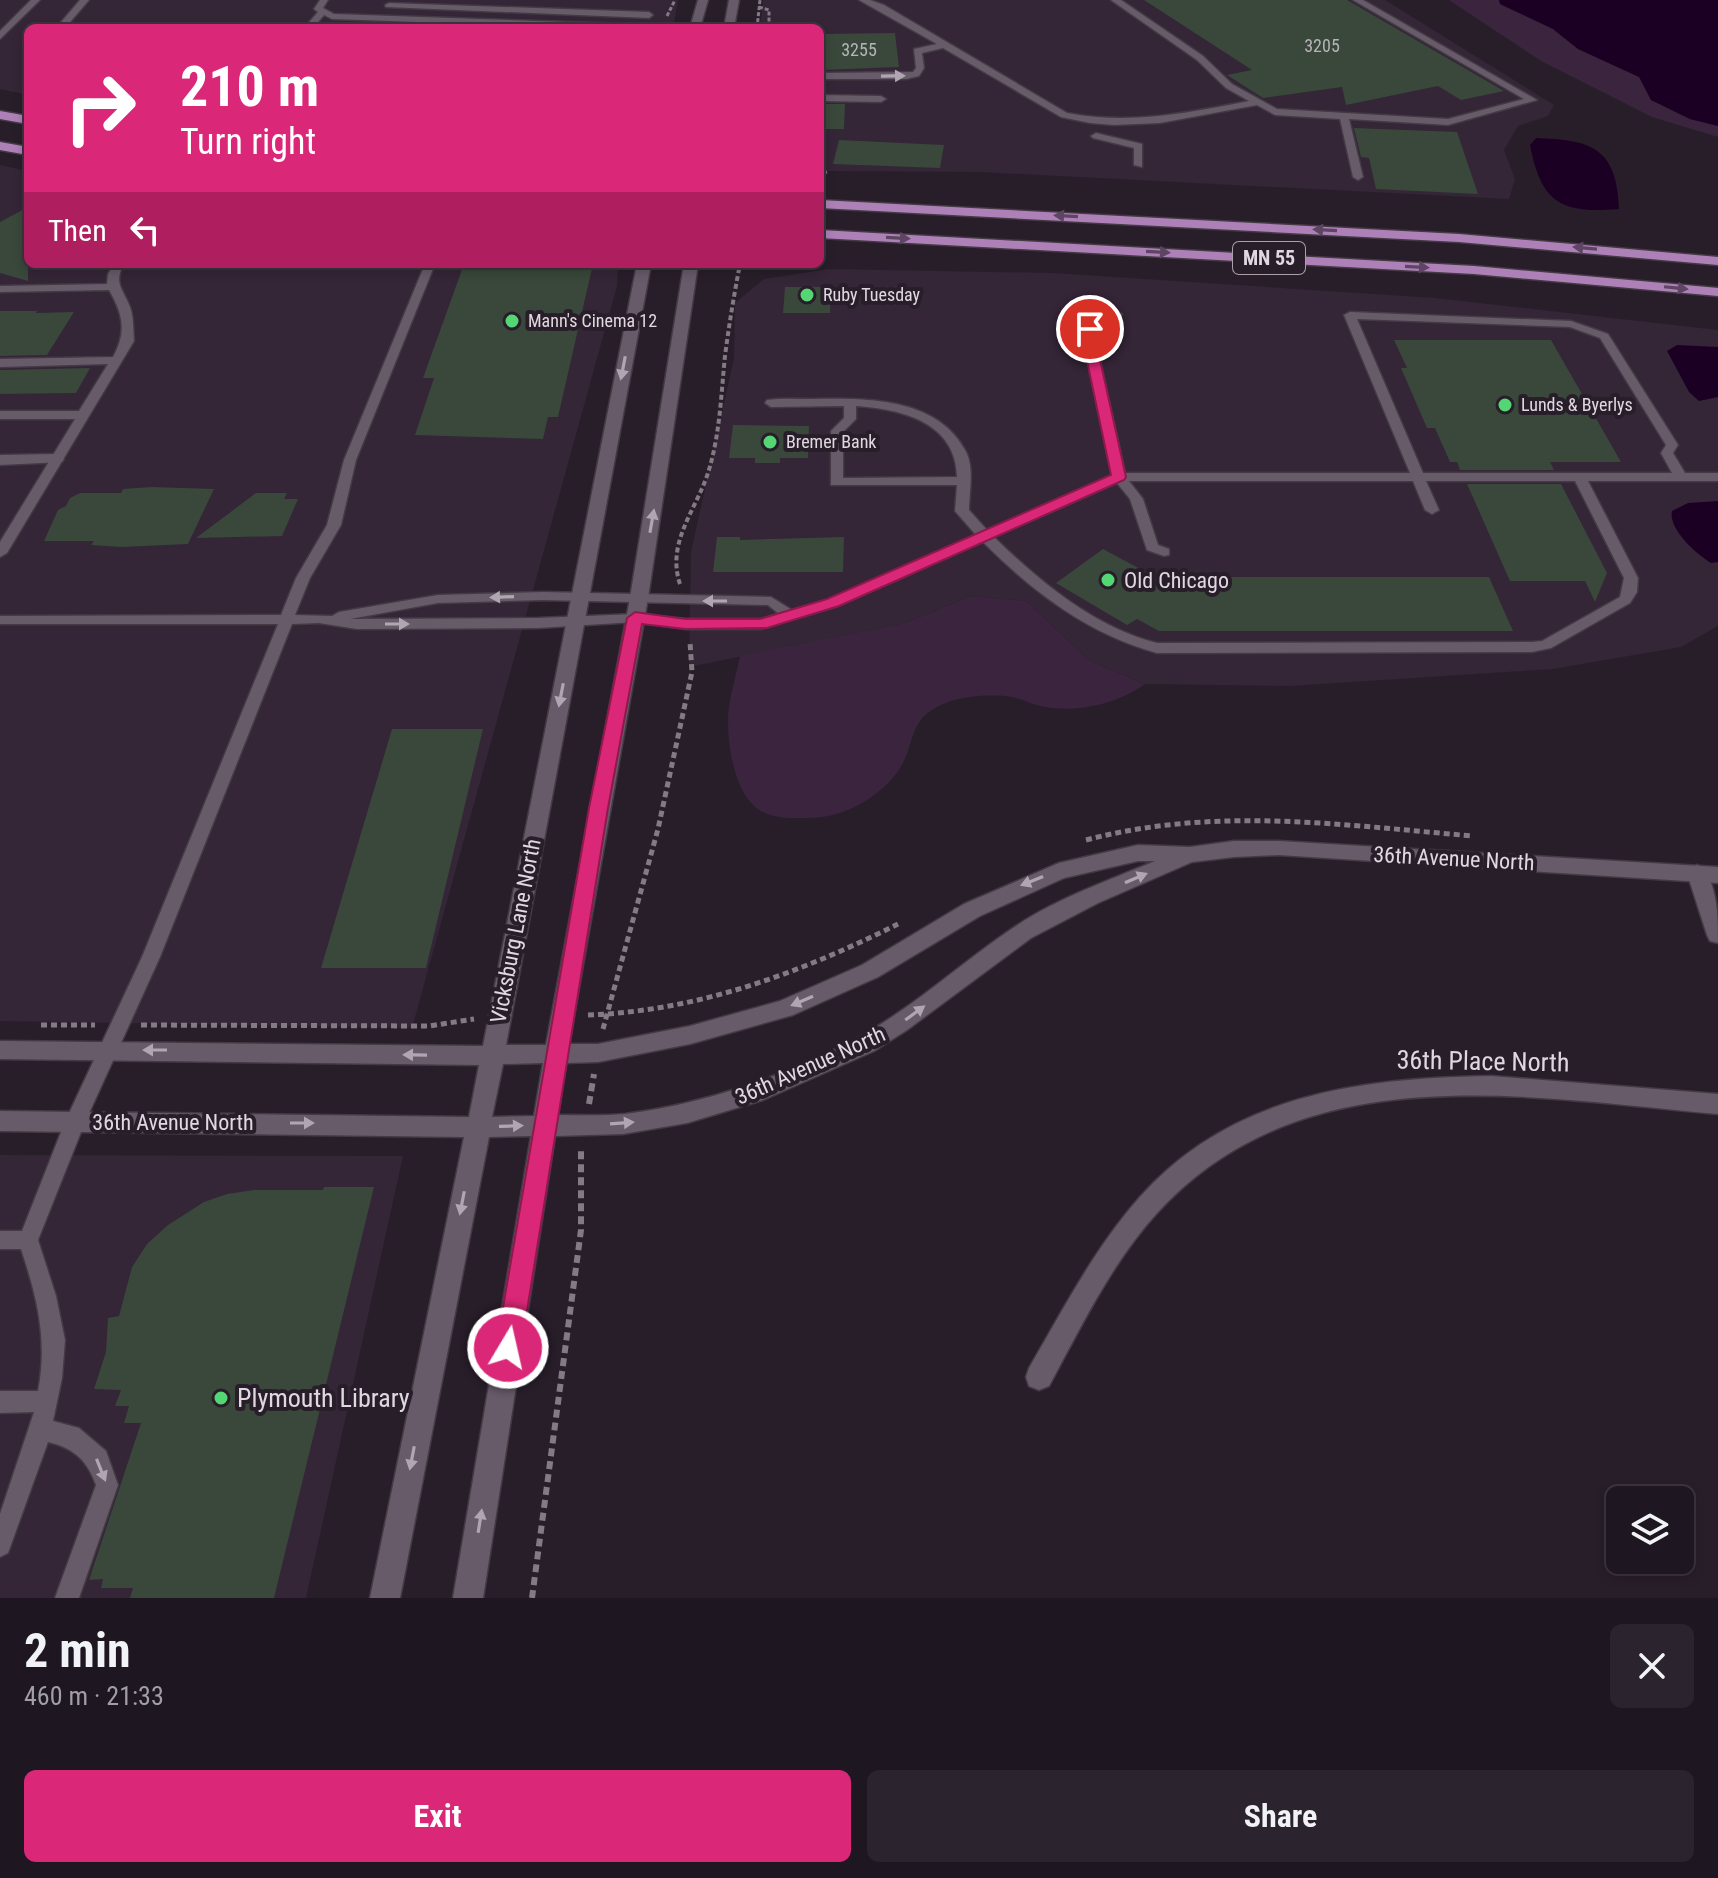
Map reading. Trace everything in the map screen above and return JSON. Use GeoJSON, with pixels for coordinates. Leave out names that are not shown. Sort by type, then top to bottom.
{"type":"FeatureCollection","features":[{"type":"Feature","properties":{"kind":"main road"},"geometry":{"type":"LineString","coordinates":[[697,24],[703,0]]}},
{"type":"Feature","properties":{"kind":"main road"},"geometry":{"type":"LineString","coordinates":[[730,24],[734,0]]}},
{"type":"Feature","properties":{"kind":"main road"},"geometry":{"type":"LineString","coordinates":[[0,115],[24,119]]}},
{"type":"Feature","properties":{"kind":"main road"},"geometry":{"type":"LineString","coordinates":[[0,146],[24,150]]}},
{"type":"Feature","properties":{"kind":"main road","name":"MN 55"},"geometry":{"type":"LineString","coordinates":[[824,204],[1428,236],[1718,261]]}},
{"type":"Feature","properties":{"kind":"main road","name":"MN 55"},"geometry":{"type":"LineString","coordinates":[[824,234],[1474,270],[1718,292]]}},
{"type":"Feature","properties":{"kind":"main road","name":"Vicksburg Lane North"},"geometry":{"type":"LineString","coordinates":[[385,1598],[479,1127],[643,268]]}},
{"type":"Feature","properties":{"kind":"main road"},"geometry":{"type":"LineString","coordinates":[[468,1598],[556,1054],[637,608],[690,268]]}},
{"type":"Feature","properties":{"kind":"main road"},"geometry":{"type":"LineString","coordinates":[[0,460],[56,459]]}},
{"type":"Feature","properties":{"kind":"main road","name":"36th Avenue North"},"geometry":{"type":"LineString","coordinates":[[0,1050],[598,1053],[702,1032],[785,1009],[870,971],[972,910],[1059,871],[1138,853],[1190,855],[1234,849],[1279,848],[1707,874]]}},
{"type":"Feature","properties":{"kind":"main road","name":"36th Avenue North"},"geometry":{"type":"LineString","coordinates":[[0,1121],[479,1127],[623,1124],[687,1113],[723,1104],[795,1077],[899,1024],[994,952],[1052,916],[1190,855]]}},
{"type":"Feature","properties":{"kind":"main road"},"geometry":{"type":"LineString","coordinates":[[1707,874],[1718,935]]}},
{"type":"Feature","properties":{"kind":"main road","name":"36th Place North"},"geometry":{"type":"LineString","coordinates":[[1039,1377],[1107,1261],[1150,1203],[1202,1155],[1262,1119],[1332,1096],[1403,1086],[1483,1086],[1718,1104]]}},
{"type":"Feature","properties":{"kind":"lane"},"geometry":{"type":"LineString","coordinates":[[0,36],[36,0]]}},
{"type":"Feature","properties":{"kind":"lane"},"geometry":{"type":"LineString","coordinates":[[64,24],[85,0]]}},
{"type":"Feature","properties":{"kind":"lane"},"geometry":{"type":"LineString","coordinates":[[324,0],[318,9],[322,13],[461,24]]}},
{"type":"Feature","properties":{"kind":"lane"},"geometry":{"type":"LineString","coordinates":[[863,0],[879,4],[1064,115],[1082,120],[1135,125],[1255,103]]}},
{"type":"Feature","properties":{"kind":"lane"},"geometry":{"type":"LineString","coordinates":[[1115,0],[1200,58],[1229,86],[1275,112],[1448,122],[1532,100],[1357,0]]}},
{"type":"Feature","properties":{"kind":"lane"},"geometry":{"type":"LineString","coordinates":[[389,5],[649,15]]}},
{"type":"Feature","properties":{"kind":"lane"},"geometry":{"type":"LineString","coordinates":[[312,24],[322,13]]}},
{"type":"Feature","properties":{"kind":"lane"},"geometry":{"type":"LineString","coordinates":[[824,76],[916,74],[920,68],[917,51],[943,45]]}},
{"type":"Feature","properties":{"kind":"lane"},"geometry":{"type":"LineString","coordinates":[[824,98],[881,99]]}},
{"type":"Feature","properties":{"kind":"lane"},"geometry":{"type":"LineString","coordinates":[[1344,116],[1358,177]]}},
{"type":"Feature","properties":{"kind":"lane"},"geometry":{"type":"LineString","coordinates":[[1080,135],[1082,120]]}},
{"type":"Feature","properties":{"kind":"lane"},"geometry":{"type":"LineString","coordinates":[[1096,136],[1139,146],[1139,165]]}},
{"type":"Feature","properties":{"kind":"lane"},"geometry":{"type":"LineString","coordinates":[[0,553],[128,341],[126,309],[113,287],[113,274],[117,268]]}},
{"type":"Feature","properties":{"kind":"lane"},"geometry":{"type":"LineString","coordinates":[[3,1530],[40,1429],[55,1353],[44,1289],[28,1240],[75,1122],[120,1025],[303,578],[334,525],[350,460],[428,268]]}},
{"type":"Feature","properties":{"kind":"lane"},"geometry":{"type":"LineString","coordinates":[[0,289],[113,287]]}},
{"type":"Feature","properties":{"kind":"lane"},"geometry":{"type":"LineString","coordinates":[[1116,314],[1099,321],[1090,329],[1089,337],[1119,477],[1136,499],[1152,547],[1164,552]]}},
{"type":"Feature","properties":{"kind":"lane"},"geometry":{"type":"LineString","coordinates":[[1432,510],[1350,315],[1571,324],[1591,329],[1604,336],[1672,445],[1667,453],[1681,477]]}},
{"type":"Feature","properties":{"kind":"lane"},"geometry":{"type":"LineString","coordinates":[[0,363],[117,360]]}},
{"type":"Feature","properties":{"kind":"lane"},"geometry":{"type":"LineString","coordinates":[[771,403],[891,404],[935,423],[958,449],[962,511],[984,537],[1050,595],[1141,645],[1546,645],[1625,600],[1630,592],[1631,578],[1579,476]]}},
{"type":"Feature","properties":{"kind":"lane"},"geometry":{"type":"LineString","coordinates":[[850,404],[850,419],[837,431],[836,482],[962,481]]}},
{"type":"Feature","properties":{"kind":"lane"},"geometry":{"type":"LineString","coordinates":[[0,415],[84,415]]}},
{"type":"Feature","properties":{"kind":"lane"},"geometry":{"type":"LineString","coordinates":[[0,620],[319,619],[372,624],[538,623],[578,608],[637,608],[686,624],[761,624],[833,603],[1119,477],[1718,477]]}},
{"type":"Feature","properties":{"kind":"lane"},"geometry":{"type":"LineString","coordinates":[[319,619],[438,599],[543,596],[578,608],[637,608],[689,601],[771,601],[788,614]]}},
{"type":"Feature","properties":{"kind":"lane"},"geometry":{"type":"LineString","coordinates":[[0,1240],[28,1240]]}},
{"type":"Feature","properties":{"kind":"lane"},"geometry":{"type":"LineString","coordinates":[[0,1402],[46,1401]]}},
{"type":"Feature","properties":{"kind":"lane"},"geometry":{"type":"LineString","coordinates":[[40,1429],[71,1436],[98,1459],[107,1485],[67,1598]]}},
{"type":"Feature","properties":{"kind":"path"},"geometry":{"type":"LineString","coordinates":[[757,24],[760,0]]}},
{"type":"Feature","properties":{"kind":"path"},"geometry":{"type":"LineString","coordinates":[[759,7],[769,10],[769,24]]}},
{"type":"Feature","properties":{"kind":"path"},"geometry":{"type":"LineString","coordinates":[[689,601],[674,574],[680,532],[698,501],[713,458],[726,345],[739,268]]}},
{"type":"Feature","properties":{"kind":"path"},"geometry":{"type":"LineString","coordinates":[[532,1598],[581,1230],[578,1160],[598,1053],[658,829],[692,672],[686,624]]}},
{"type":"Feature","properties":{"kind":"path"},"geometry":{"type":"LineString","coordinates":[[30,1025],[429,1026],[448,1023]]}},
{"type":"Feature","properties":{"kind":"shaded area"},"geometry":{"type":"Polygon","coordinates":[[[0,0],[678,0],[674,24],[24,24],[24,94],[0,89],[0,0]]]}},
{"type":"Feature","properties":{"kind":"shaded area"},"geometry":{"type":"Polygon","coordinates":[[[763,0],[1385,0],[1554,105],[1548,116],[1518,126],[1504,150],[1515,179],[1509,199],[981,172],[824,171],[824,24],[760,24],[763,0]]]}},
{"type":"Feature","properties":{"kind":"shaded area"},"geometry":{"type":"Polygon","coordinates":[[[1449,0],[1499,0],[1500,4],[1553,29],[1578,49],[1640,77],[1651,100],[1690,119],[1718,126],[1718,137],[1652,117],[1541,61],[1449,0]]]}},
{"type":"Feature","properties":{"kind":"shaded area"},"geometry":{"type":"Polygon","coordinates":[[[1499,0],[1718,0],[1718,126],[1690,119],[1651,100],[1639,77],[1578,49],[1553,29],[1500,4],[1499,0]]]}},
{"type":"Feature","properties":{"kind":"shaded area"},"geometry":{"type":"Polygon","coordinates":[[[1536,138],[1572,141],[1597,151],[1613,172],[1619,209],[1582,209],[1557,201],[1540,180],[1535,165],[1530,145],[1536,138]]]}},
{"type":"Feature","properties":{"kind":"shaded area"},"geometry":{"type":"Polygon","coordinates":[[[0,165],[24,170],[24,268],[617,268],[617,286],[412,1028],[0,1021],[0,165]]]}},
{"type":"Feature","properties":{"kind":"shaded area"},"geometry":{"type":"Polygon","coordinates":[[[829,269],[1053,273],[1435,298],[1718,330],[1718,626],[1681,647],[1553,669],[1289,686],[1145,684],[1090,661],[1026,601],[971,596],[905,623],[689,667],[691,552],[734,358],[735,303],[764,279],[829,269]]]}},
{"type":"Feature","properties":{"kind":"shaded area"},"geometry":{"type":"Polygon","coordinates":[[[1677,345],[1718,347],[1718,397],[1699,401],[1689,392],[1667,351],[1677,345]]]}},
{"type":"Feature","properties":{"kind":"shaded area"},"geometry":{"type":"Polygon","coordinates":[[[1718,501],[1718,562],[1711,563],[1679,533],[1672,511],[1688,503],[1718,501]]]}},
{"type":"Feature","properties":{"kind":"shaded area"},"geometry":{"type":"Polygon","coordinates":[[[971,596],[1026,601],[1090,661],[1145,684],[1109,702],[1081,708],[1054,708],[997,696],[951,701],[924,717],[917,726],[899,770],[861,804],[830,816],[807,818],[776,816],[755,807],[747,798],[736,773],[728,733],[728,713],[740,656],[905,623],[971,596]]]}},
{"type":"Feature","properties":{"kind":"shaded area"},"geometry":{"type":"Polygon","coordinates":[[[0,1155],[403,1156],[306,1598],[0,1598],[0,1155]]]}},
{"type":"Feature","properties":{"kind":"building"},"geometry":{"type":"Polygon","coordinates":[[[1144,0],[1347,0],[1504,91],[1461,100],[1438,86],[1346,105],[1342,87],[1263,98],[1227,75],[1252,70],[1144,0]]]}},
{"type":"Feature","properties":{"kind":"building"},"geometry":{"type":"Polygon","coordinates":[[[895,33],[899,67],[824,70],[824,34],[895,33]]]}},
{"type":"Feature","properties":{"kind":"building"},"geometry":{"type":"Polygon","coordinates":[[[824,104],[845,104],[844,129],[824,129],[824,104]]]}},
{"type":"Feature","properties":{"kind":"building"},"geometry":{"type":"Polygon","coordinates":[[[1354,128],[1457,132],[1478,194],[1376,189],[1369,158],[1361,157],[1354,128]]]}},
{"type":"Feature","properties":{"kind":"building"},"geometry":{"type":"Polygon","coordinates":[[[839,140],[944,145],[940,168],[833,164],[839,140]]]}},
{"type":"Feature","properties":{"kind":"building"},"geometry":{"type":"Polygon","coordinates":[[[24,209],[24,268],[28,268],[28,281],[0,273],[0,222],[24,209]]]}},
{"type":"Feature","properties":{"kind":"building","name":"Mann's Cinema 12"},"geometry":{"type":"Polygon","coordinates":[[[463,268],[592,268],[558,417],[548,417],[543,439],[415,435],[434,378],[423,378],[463,268]]]}},
{"type":"Feature","properties":{"kind":"building"},"geometry":{"type":"Polygon","coordinates":[[[785,287],[831,287],[830,313],[783,313],[785,287]]]}},
{"type":"Feature","properties":{"kind":"building"},"geometry":{"type":"Polygon","coordinates":[[[0,311],[74,312],[47,355],[0,356],[0,311]]]}},
{"type":"Feature","properties":{"kind":"building","name":"Lunds & Byerlys"},"geometry":{"type":"Polygon","coordinates":[[[1394,340],[1551,340],[1621,462],[1550,462],[1554,470],[1460,470],[1457,462],[1450,462],[1435,428],[1427,428],[1401,368],[1407,368],[1394,340]]]}},
{"type":"Feature","properties":{"kind":"building"},"geometry":{"type":"Polygon","coordinates":[[[90,368],[76,393],[0,394],[0,370],[90,368]]]}},
{"type":"Feature","properties":{"kind":"building","name":"Bremer Bank"},"geometry":{"type":"Polygon","coordinates":[[[733,425],[809,426],[808,458],[780,458],[780,463],[755,463],[755,458],[729,458],[733,425]]]}},
{"type":"Feature","properties":{"kind":"building"},"geometry":{"type":"Polygon","coordinates":[[[1467,484],[1561,484],[1607,573],[1595,602],[1585,581],[1510,581],[1467,484]]]}},
{"type":"Feature","properties":{"kind":"building"},"geometry":{"type":"Polygon","coordinates":[[[123,489],[214,489],[188,544],[121,547],[91,545],[94,541],[44,541],[58,510],[80,493],[121,493],[123,489]]]}},
{"type":"Feature","properties":{"kind":"building"},"geometry":{"type":"Polygon","coordinates":[[[256,493],[287,493],[284,499],[298,499],[282,536],[196,538],[256,493]]]}},
{"type":"Feature","properties":{"kind":"building"},"geometry":{"type":"Polygon","coordinates":[[[717,537],[740,537],[740,540],[844,537],[843,572],[713,572],[717,537]]]}},
{"type":"Feature","properties":{"kind":"building"},"geometry":{"type":"Polygon","coordinates":[[[1103,549],[1155,577],[1489,577],[1513,631],[1159,631],[1137,619],[1127,625],[1056,583],[1103,549]]]}},
{"type":"Feature","properties":{"kind":"building"},"geometry":{"type":"Polygon","coordinates":[[[392,729],[483,729],[426,968],[321,968],[392,729]]]}},
{"type":"Feature","properties":{"kind":"building","name":"Plymouth Library"},"geometry":{"type":"Polygon","coordinates":[[[324,1187],[374,1187],[274,1598],[130,1598],[133,1588],[101,1588],[103,1579],[89,1580],[141,1423],[124,1423],[129,1406],[115,1406],[121,1390],[94,1389],[106,1352],[108,1318],[119,1316],[132,1267],[147,1244],[168,1225],[204,1202],[227,1194],[254,1190],[323,1190],[324,1187]]]}},
{"type":"Feature","properties":{"kind":"place","name":"Ruby Tuesday"},"geometry":{"type":"Point","coordinates":[807,295]}},
{"type":"Feature","properties":{"kind":"place","name":"Mann's Cinema 12"},"geometry":{"type":"Point","coordinates":[512,321]}},
{"type":"Feature","properties":{"kind":"place","name":"Lunds & Byerlys"},"geometry":{"type":"Point","coordinates":[1505,405]}},
{"type":"Feature","properties":{"kind":"place","name":"Bremer Bank"},"geometry":{"type":"Point","coordinates":[770,442]}},
{"type":"Feature","properties":{"kind":"place","name":"Old Chicago"},"geometry":{"type":"Point","coordinates":[1108,580]}},
{"type":"Feature","properties":{"kind":"place","name":"Plymouth Library"},"geometry":{"type":"Point","coordinates":[221,1398]}},
{"type":"Feature","properties":{"kind":"route"},"geometry":{"type":"LineString","coordinates":[[508,1348],[599,808],[635,618],[686,624],[761,624],[833,603],[1119,477],[1089,337],[1090,329]]}}]}
